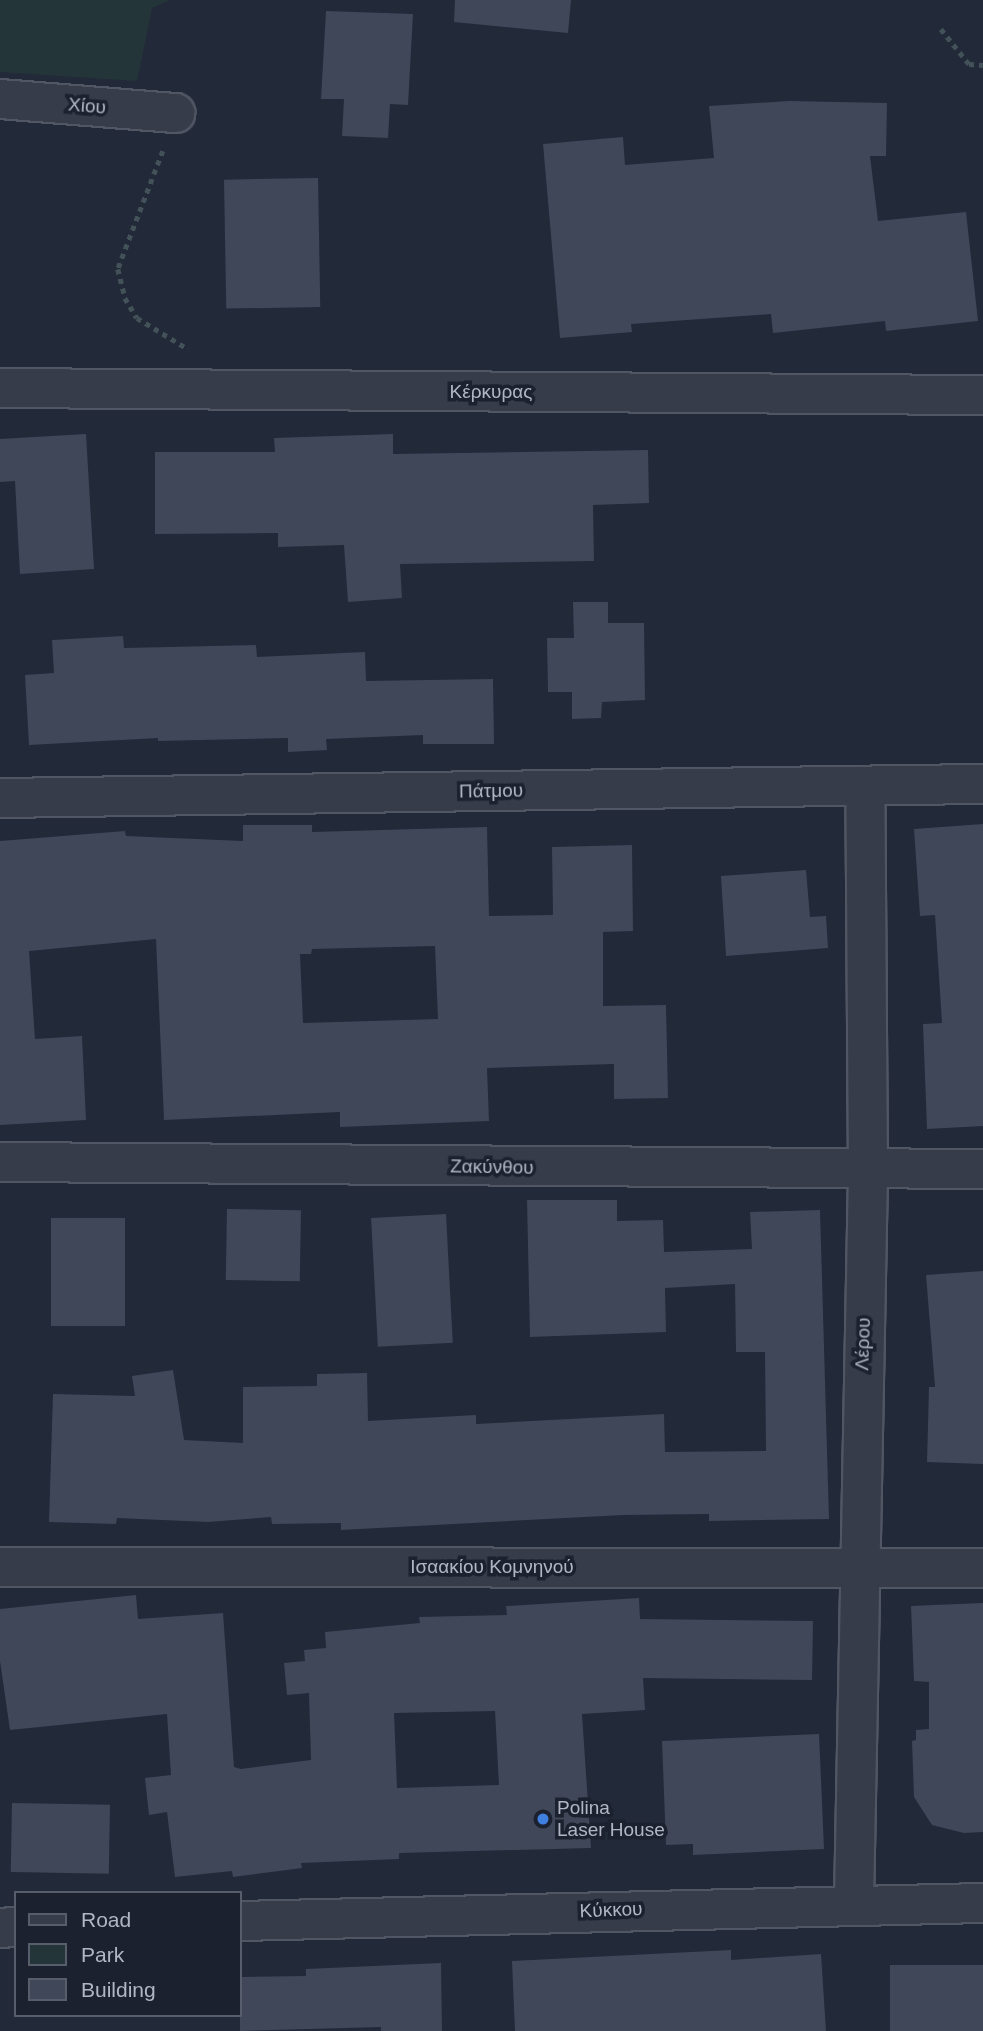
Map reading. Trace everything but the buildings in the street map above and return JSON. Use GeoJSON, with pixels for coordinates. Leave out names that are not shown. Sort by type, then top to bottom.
{"type":"FeatureCollection","features":[{"type":"Feature","properties":{"kind":"street","name":"Χίου"},"geometry":{"type":"LineString","coordinates":[[0,99],[175,113]]}},
{"type":"Feature","properties":{"kind":"street","name":"Κέρκυρας"},"geometry":{"type":"LineString","coordinates":[[0,388],[983,395]]}},
{"type":"Feature","properties":{"kind":"street","name":"Πάτμου"},"geometry":{"type":"LineString","coordinates":[[0,798],[983,785]]}},
{"type":"Feature","properties":{"kind":"street","name":"Λέρου"},"geometry":{"type":"LineString","coordinates":[[854,1903],[857,1568],[868,1171],[865,786]]}},
{"type":"Feature","properties":{"kind":"street","name":"Ζακύνθου"},"geometry":{"type":"LineString","coordinates":[[0,1163],[868,1171],[983,1169]]}},
{"type":"Feature","properties":{"kind":"street","name":"Ισαακίου Κομνηνού"},"geometry":{"type":"LineString","coordinates":[[0,1567],[983,1568]]}},
{"type":"Feature","properties":{"kind":"street","name":"Κύκκου"},"geometry":{"type":"LineString","coordinates":[[242,1921],[854,1903],[983,1903]]}},
{"type":"Feature","properties":{"kind":"path"},"geometry":{"type":"LineString","coordinates":[[942,29],[969,64],[983,65]]}},
{"type":"Feature","properties":{"kind":"path"},"geometry":{"type":"LineString","coordinates":[[175,113],[118,270],[125,298],[137,318],[210,361],[214,390]]}},
{"type":"Feature","properties":{"kind":"green space"},"geometry":{"type":"Polygon","coordinates":[[[0,0],[170,0],[152,8],[137,81],[0,72],[0,0]]]}},
{"type":"Feature","properties":{"kind":"place","name":"Polina Laser House"},"geometry":{"type":"Point","coordinates":[543,1819]}}]}
